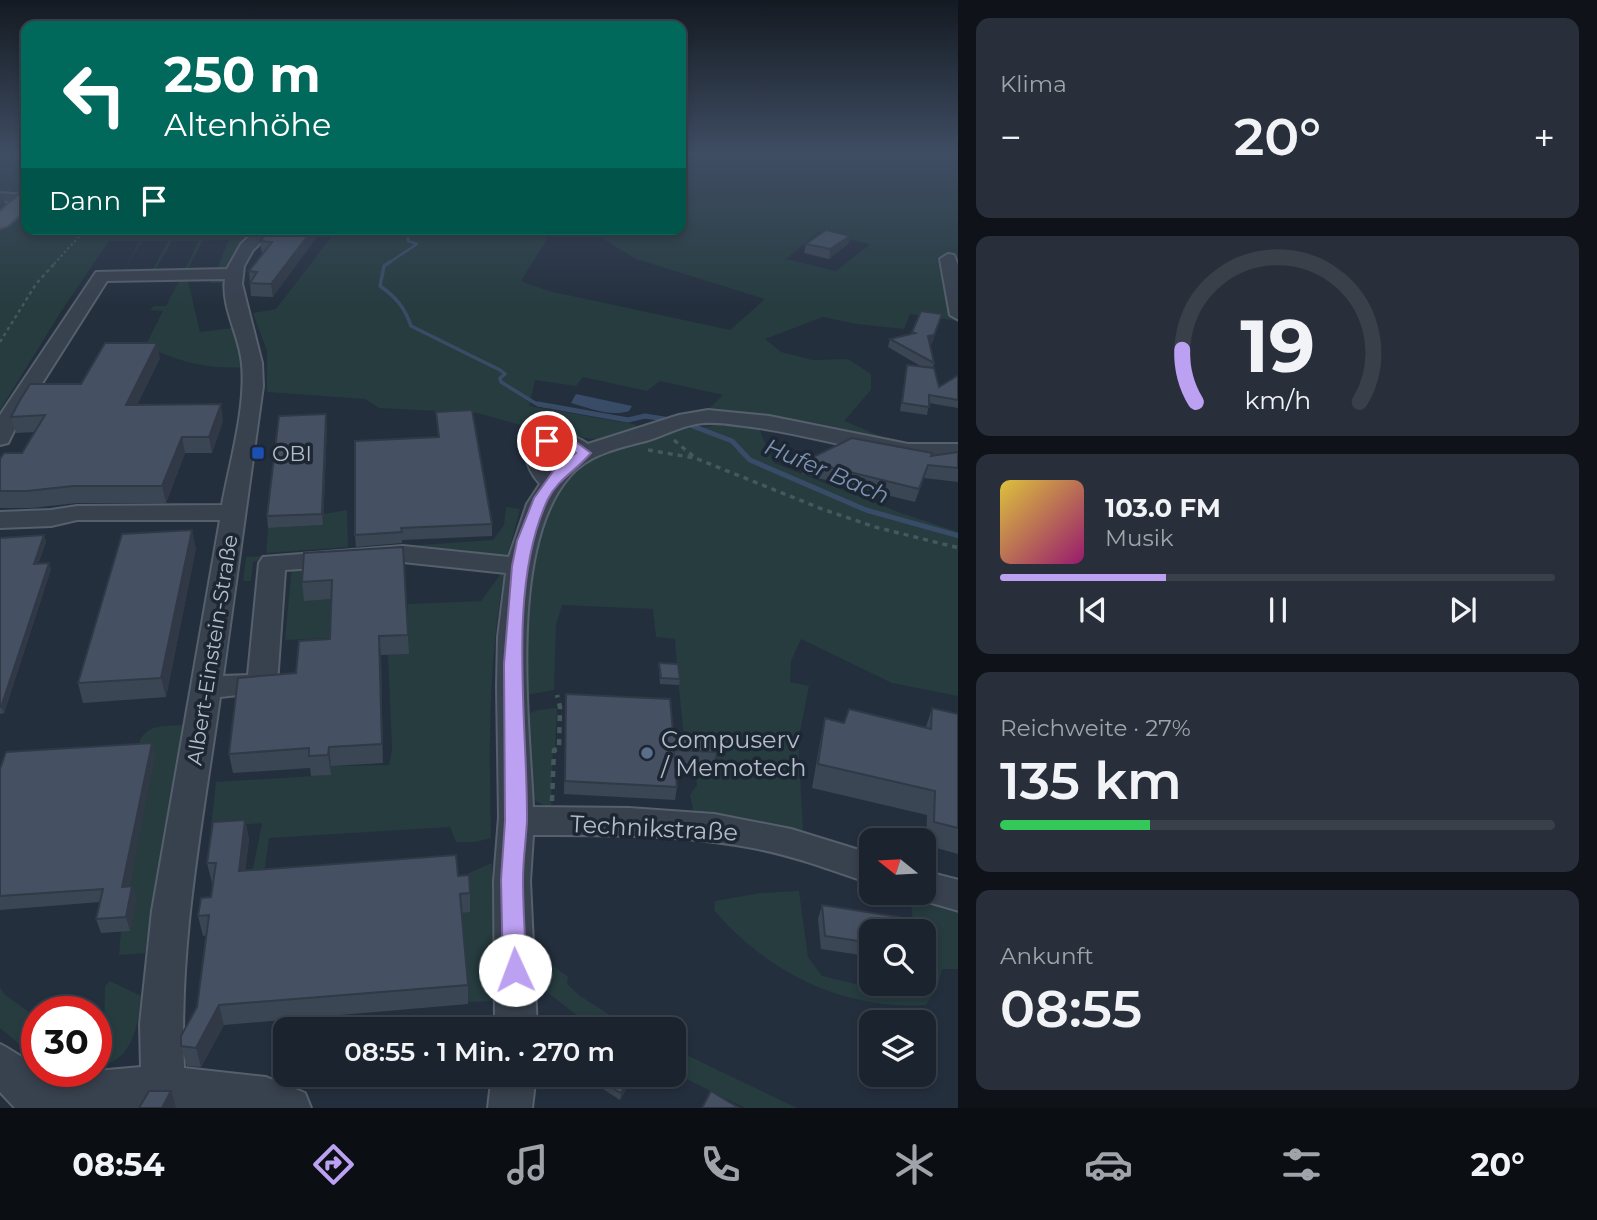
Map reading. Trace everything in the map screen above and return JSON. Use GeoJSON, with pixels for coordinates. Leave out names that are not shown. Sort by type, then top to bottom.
{"type":"FeatureCollection","features":[{"type":"Feature","properties":{"kind":"main road"},"geometry":{"type":"LineString","coordinates":[[0,222],[21,204]]}},
{"type":"Feature","properties":{"kind":"street"},"geometry":{"type":"LineString","coordinates":[[0,438],[11,415],[102,276],[233,274],[242,253],[261,235]]}},
{"type":"Feature","properties":{"kind":"street"},"geometry":{"type":"LineString","coordinates":[[948,260],[958,315]]}},
{"type":"Feature","properties":{"kind":"street","name":"Albert-Einstein-Straße"},"geometry":{"type":"LineString","coordinates":[[163,1097],[162,1024],[166,954],[254,368],[251,345],[234,299],[233,274]]}},
{"type":"Feature","properties":{"kind":"street"},"geometry":{"type":"LineString","coordinates":[[516,1017],[512,880],[534,822],[513,664],[520,566],[533,518],[541,498],[552,482],[567,465],[584,453],[699,416],[733,418],[903,449],[958,451]]}},
{"type":"Feature","properties":{"kind":"street"},"geometry":{"type":"LineString","coordinates":[[0,512],[234,512]]}},
{"type":"Feature","properties":{"kind":"street"},"geometry":{"type":"LineString","coordinates":[[0,520],[51,518],[77,513]]}},
{"type":"Feature","properties":{"kind":"street"},"geometry":{"type":"LineString","coordinates":[[206,688],[262,684],[272,563],[403,554],[520,566]]}},
{"type":"Feature","properties":{"kind":"street","name":"Technikstraße"},"geometry":{"type":"LineString","coordinates":[[534,822],[687,825],[741,832],[859,865]]}},
{"type":"Feature","properties":{"kind":"street"},"geometry":{"type":"LineString","coordinates":[[936,890],[958,896]]}},
{"type":"Feature","properties":{"kind":"street"},"geometry":{"type":"LineString","coordinates":[[67,1087],[84,1091],[163,1097],[266,1099],[289,1108]]}},
{"type":"Feature","properties":{"kind":"street"},"geometry":{"type":"LineString","coordinates":[[510,1108],[512,1087]]}},
{"type":"Feature","properties":{"kind":"path"},"geometry":{"type":"LineString","coordinates":[[0,342],[36,284],[81,235]]}},
{"type":"Feature","properties":{"kind":"path"},"geometry":{"type":"LineString","coordinates":[[662,429],[695,458]]}},
{"type":"Feature","properties":{"kind":"path"},"geometry":{"type":"LineString","coordinates":[[611,443],[695,458],[822,509],[958,548]]}},
{"type":"Feature","properties":{"kind":"path"},"geometry":{"type":"LineString","coordinates":[[557,695],[560,707],[559,749]]}},
{"type":"Feature","properties":{"kind":"path"},"geometry":{"type":"LineString","coordinates":[[534,822],[554,750],[569,749]]}},
{"type":"Feature","properties":{"kind":"green space"},"geometry":{"type":"Polygon","coordinates":[[[686,204],[958,204],[958,321],[910,314],[904,329],[823,317],[765,339],[781,352],[813,360],[848,359],[871,374],[871,390],[844,421],[902,445],[707,411],[723,395],[660,381],[647,391],[583,377],[576,386],[535,380],[529,406],[633,424],[651,433],[720,425],[759,429],[774,463],[901,513],[958,532],[958,696],[892,683],[801,639],[791,661],[790,682],[809,686],[798,742],[803,828],[801,832],[753,821],[696,813],[693,809],[690,795],[697,785],[695,764],[714,765],[685,745],[677,671],[659,669],[658,665],[677,666],[675,639],[656,637],[653,609],[562,605],[556,625],[554,690],[520,696],[533,545],[550,500],[598,440],[534,429],[478,413],[379,408],[365,399],[267,392],[267,351],[253,313],[276,309],[333,235],[549,235],[521,281],[549,291],[730,330],[765,299],[636,259],[597,235],[686,235],[686,204]],[[818,232],[786,259],[836,271],[869,245],[818,232]]]}},
{"type":"Feature","properties":{"kind":"green space"},"geometry":{"type":"Polygon","coordinates":[[[21,211],[21,235],[251,235],[236,249],[224,272],[215,273],[229,240],[202,241],[186,273],[183,273],[199,241],[172,241],[151,273],[168,241],[142,241],[122,273],[140,241],[109,241],[0,410],[0,229],[21,211]]]}},
{"type":"Feature","properties":{"kind":"green space"},"geometry":{"type":"Polygon","coordinates":[[[223,277],[224,297],[221,283],[210,283],[208,278],[223,277]]]}},
{"type":"Feature","properties":{"kind":"green space"},"geometry":{"type":"Polygon","coordinates":[[[180,279],[196,279],[188,281],[200,332],[232,328],[228,313],[243,367],[194,363],[169,356],[146,345],[163,311],[150,310],[154,306],[166,306],[180,279]]]}},
{"type":"Feature","properties":{"kind":"green space"},"geometry":{"type":"Polygon","coordinates":[[[506,507],[520,509],[507,558],[367,555],[257,561],[253,562],[251,581],[243,581],[246,557],[493,540],[504,525],[506,507]]]}},
{"type":"Feature","properties":{"kind":"green space"},"geometry":{"type":"Polygon","coordinates":[[[347,510],[348,547],[266,553],[268,528],[323,525],[324,514],[347,510]]]}},
{"type":"Feature","properties":{"kind":"green space"},"geometry":{"type":"Polygon","coordinates":[[[292,565],[306,565],[304,600],[334,599],[333,638],[285,640],[292,565]]]}},
{"type":"Feature","properties":{"kind":"green space"},"geometry":{"type":"Polygon","coordinates":[[[500,575],[504,575],[495,640],[491,706],[491,838],[475,842],[456,842],[450,827],[269,838],[265,867],[255,884],[250,884],[262,823],[211,827],[216,782],[330,775],[331,766],[389,765],[392,750],[388,655],[408,653],[408,604],[481,601],[500,575]]]}},
{"type":"Feature","properties":{"kind":"green space"},"geometry":{"type":"Polygon","coordinates":[[[557,708],[551,810],[532,798],[524,715],[557,708]]]}},
{"type":"Feature","properties":{"kind":"green space"},"geometry":{"type":"Polygon","coordinates":[[[183,725],[145,953],[119,955],[121,931],[130,930],[136,900],[126,901],[155,757],[138,747],[149,730],[161,726],[183,725]]]}},
{"type":"Feature","properties":{"kind":"green space"},"geometry":{"type":"Polygon","coordinates":[[[492,863],[494,1001],[468,1002],[460,913],[470,912],[467,874],[492,863]]]}},
{"type":"Feature","properties":{"kind":"green space"},"geometry":{"type":"Polygon","coordinates":[[[799,891],[808,957],[822,976],[859,985],[859,996],[932,996],[926,1005],[865,1001],[836,994],[783,969],[758,952],[714,910],[715,901],[760,893],[799,891]]]}},
{"type":"Feature","properties":{"kind":"green space"},"geometry":{"type":"Polygon","coordinates":[[[936,901],[958,907],[958,969],[942,969],[937,988],[936,919],[913,919],[911,905],[936,905],[936,901]]]}},
{"type":"Feature","properties":{"kind":"green space"},"geometry":{"type":"Polygon","coordinates":[[[547,961],[568,977],[567,984],[580,996],[613,1017],[579,1017],[547,992],[547,961]]]}},
{"type":"Feature","properties":{"kind":"green space"},"geometry":{"type":"Polygon","coordinates":[[[110,981],[141,996],[131,1041],[126,1050],[112,1062],[112,996],[105,996],[105,986],[110,981]]]}},
{"type":"Feature","properties":{"kind":"green space"},"geometry":{"type":"Polygon","coordinates":[[[0,987],[4,994],[21,1006],[21,1045],[0,1028],[0,987]]]}},
{"type":"Feature","properties":{"kind":"green space"},"geometry":{"type":"Polygon","coordinates":[[[686,1055],[797,1108],[745,1108],[686,1079],[686,1055]]]}},
{"type":"Feature","properties":{"kind":"water"},"geometry":{"type":"Polygon","coordinates":[[[576,394],[632,406],[629,411],[622,413],[600,411],[571,403],[576,394]]]}},
{"type":"Feature","properties":{"kind":"building"},"geometry":{"type":"Polygon","coordinates":[[[826,230],[850,236],[830,249],[806,244],[826,230]]]}},
{"type":"Feature","properties":{"kind":"building"},"geometry":{"type":"Polygon","coordinates":[[[266,235],[308,235],[271,284],[250,283],[257,272],[249,271],[272,242],[260,241],[266,235]]]}},
{"type":"Feature","properties":{"kind":"building"},"geometry":{"type":"Polygon","coordinates":[[[921,311],[942,314],[934,335],[928,336],[934,363],[890,339],[915,333],[912,332],[921,311]]]}},
{"type":"Feature","properties":{"kind":"building"},"geometry":{"type":"Polygon","coordinates":[[[105,343],[157,343],[126,405],[221,404],[209,437],[182,437],[162,486],[73,486],[0,491],[0,459],[4,453],[22,453],[45,415],[11,417],[30,384],[81,384],[105,343]]]}},
{"type":"Feature","properties":{"kind":"building"},"geometry":{"type":"Polygon","coordinates":[[[907,365],[934,368],[939,387],[957,376],[958,400],[929,395],[929,407],[902,403],[907,365]]]}},
{"type":"Feature","properties":{"kind":"building"},"geometry":{"type":"Polygon","coordinates":[[[472,410],[492,524],[401,528],[402,532],[355,535],[355,441],[439,437],[436,412],[472,410]]]}},
{"type":"Feature","properties":{"kind":"building"},"geometry":{"type":"Polygon","coordinates":[[[326,414],[322,514],[267,516],[279,416],[326,414]]]}},
{"type":"Feature","properties":{"kind":"building"},"geometry":{"type":"Polygon","coordinates":[[[852,438],[932,453],[931,456],[958,452],[958,468],[928,465],[919,489],[805,461],[852,438]]]}},
{"type":"Feature","properties":{"kind":"building"},"geometry":{"type":"Polygon","coordinates":[[[192,530],[161,678],[78,683],[122,534],[192,530]]]}},
{"type":"Feature","properties":{"kind":"building"},"geometry":{"type":"Polygon","coordinates":[[[44,535],[34,564],[49,563],[0,707],[0,538],[44,535]]]}},
{"type":"Feature","properties":{"kind":"building"},"geometry":{"type":"Polygon","coordinates":[[[403,547],[408,635],[379,636],[382,744],[329,747],[328,755],[309,756],[309,748],[229,754],[238,678],[296,673],[299,641],[330,639],[332,580],[302,582],[304,553],[403,547]]]}},
{"type":"Feature","properties":{"kind":"building"},"geometry":{"type":"Polygon","coordinates":[[[659,663],[678,664],[680,679],[661,678],[659,663]]]}},
{"type":"Feature","properties":{"kind":"building","name":"Compuserv / Memotech"},"geometry":{"type":"Polygon","coordinates":[[[566,694],[670,699],[673,732],[714,734],[716,752],[674,750],[677,787],[565,781],[566,694]]]}},
{"type":"Feature","properties":{"kind":"building"},"geometry":{"type":"Polygon","coordinates":[[[932,708],[958,714],[958,828],[934,822],[935,791],[818,764],[825,718],[844,723],[849,709],[931,729],[932,708]]]}},
{"type":"Feature","properties":{"kind":"building"},"geometry":{"type":"Polygon","coordinates":[[[152,743],[122,887],[132,886],[126,917],[96,919],[103,889],[0,896],[0,769],[6,752],[152,743]]]}},
{"type":"Feature","properties":{"kind":"building"},"geometry":{"type":"Polygon","coordinates":[[[245,820],[239,871],[456,855],[458,876],[469,875],[470,893],[460,894],[468,985],[219,1005],[196,1048],[181,1046],[181,1036],[197,1007],[209,915],[198,916],[201,898],[211,897],[216,863],[207,863],[213,822],[245,820]]]}},
{"type":"Feature","properties":{"kind":"building"},"geometry":{"type":"Polygon","coordinates":[[[822,905],[899,917],[859,919],[859,941],[825,936],[822,905]]]}},
{"type":"Feature","properties":{"kind":"building"},"geometry":{"type":"Polygon","coordinates":[[[610,1087],[624,1087],[621,1093],[610,1087]]]}},
{"type":"Feature","properties":{"kind":"building"},"geometry":{"type":"Polygon","coordinates":[[[149,1091],[171,1091],[162,1108],[139,1108],[149,1091]]]}},
{"type":"Feature","properties":{"kind":"building"},"geometry":{"type":"Polygon","coordinates":[[[711,1091],[739,1108],[702,1108],[711,1091]]]}},
{"type":"Feature","properties":{"kind":"waterway","name":"Hufer Bach"},"geometry":{"type":"LineString","coordinates":[[411,235],[408,241],[417,244],[384,266],[380,286],[399,303],[411,326],[500,370],[505,374],[500,378],[501,382],[539,404]]}},
{"type":"Feature","properties":{"kind":"waterway","name":"Hufer Bach"},"geometry":{"type":"LineString","coordinates":[[539,404],[628,420],[645,416],[664,419]]}},
{"type":"Feature","properties":{"kind":"waterway","name":"Hufer Bach"},"geometry":{"type":"LineString","coordinates":[[539,404],[545,406]]}},
{"type":"Feature","properties":{"kind":"waterway","name":"Hufer Bach"},"geometry":{"type":"LineString","coordinates":[[690,425],[732,441],[750,460],[866,510],[958,536]]}},
{"type":"Feature","properties":{"kind":"place","name":"OBI"},"geometry":{"type":"Point","coordinates":[258,453]}},
{"type":"Feature","properties":{"kind":"place","name":"Compuserv / Memotech"},"geometry":{"type":"Point","coordinates":[647,753]}},
{"type":"Feature","properties":{"kind":"route"},"geometry":{"type":"LineString","coordinates":[[515,970],[512,880],[516,821],[513,664],[520,566],[525,541],[541,498],[559,473],[584,453],[569,441],[547,441]]}}]}
